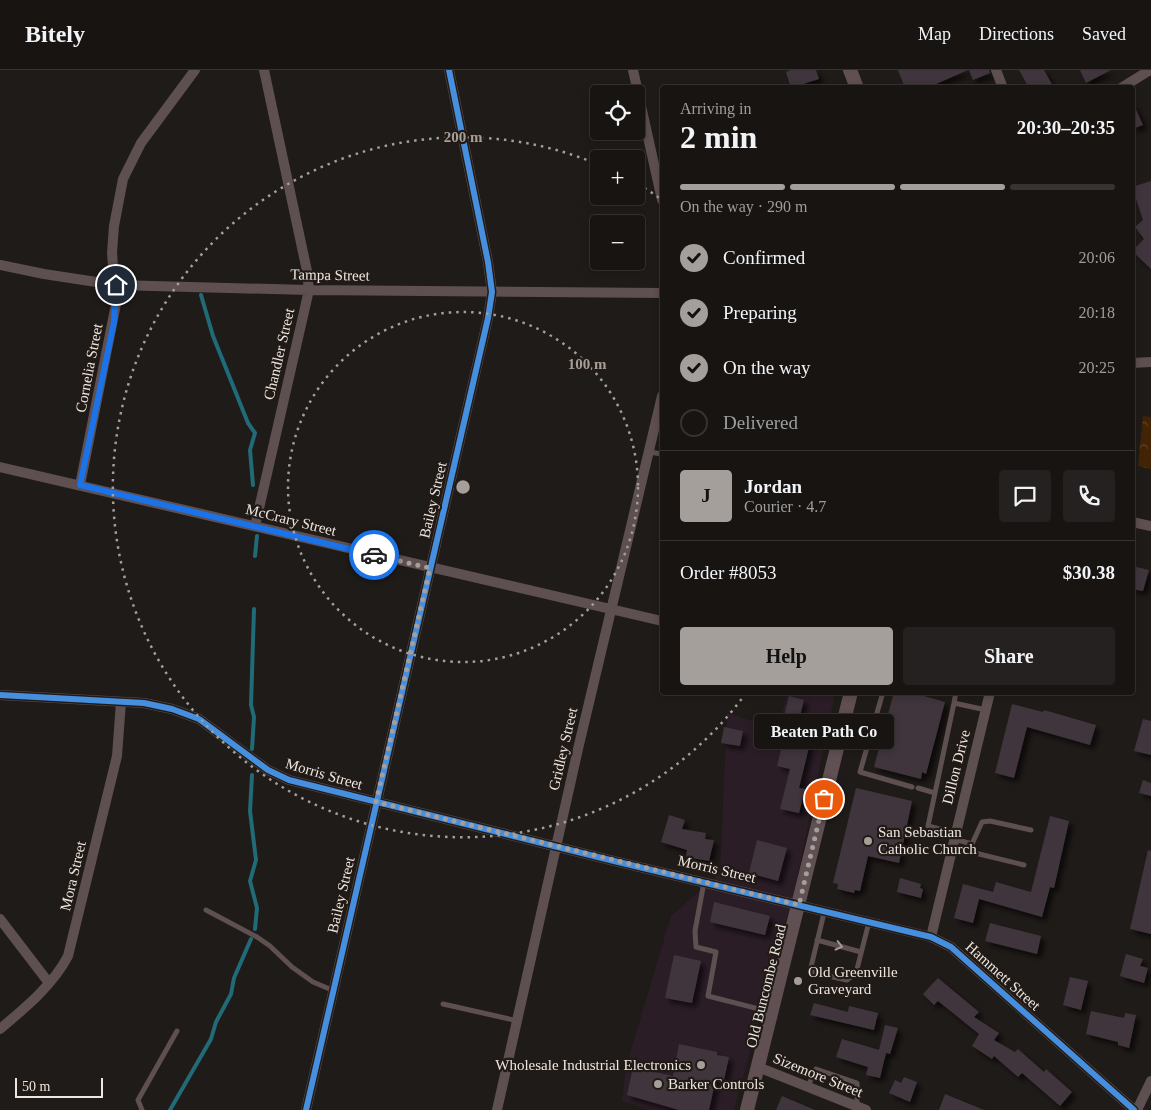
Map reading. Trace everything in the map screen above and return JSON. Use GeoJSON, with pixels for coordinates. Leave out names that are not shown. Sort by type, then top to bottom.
{"type":"FeatureCollection","features":[{"type":"Feature","properties":{"kind":"street","name":"Cornelia Street"},"geometry":{"type":"LineString","coordinates":[[80,485],[114,322],[116,285],[112,253],[114,226],[123,179],[142,143],[195,70]]}},
{"type":"Feature","properties":{"kind":"street","name":"Chandler Street"},"geometry":{"type":"LineString","coordinates":[[255,526],[309,290],[307,272],[264,70]]}},
{"type":"Feature","properties":{"kind":"street","name":"Bailey Street"},"geometry":{"type":"LineString","coordinates":[[306,1110],[332,990],[488,318],[492,292],[483,230],[449,70]]}},
{"type":"Feature","properties":{"kind":"street"},"geometry":{"type":"LineString","coordinates":[[633,70],[660,191]]}},
{"type":"Feature","properties":{"kind":"street"},"geometry":{"type":"LineString","coordinates":[[850,70],[856,85]]}},
{"type":"Feature","properties":{"kind":"street"},"geometry":{"type":"LineString","coordinates":[[996,70],[1002,85]]}},
{"type":"Feature","properties":{"kind":"street"},"geometry":{"type":"LineString","coordinates":[[1124,85],[1138,73],[1150,70]]}},
{"type":"Feature","properties":{"kind":"street","name":"Tampa Street"},"geometry":{"type":"LineString","coordinates":[[0,265],[53,276],[116,285],[309,290],[660,293]]}},
{"type":"Feature","properties":{"kind":"street"},"geometry":{"type":"LineString","coordinates":[[1135,363],[1151,362]]}},
{"type":"Feature","properties":{"kind":"street","name":"Gridley Street"},"geometry":{"type":"LineString","coordinates":[[497,1110],[555,846],[649,452],[660,414]]}},
{"type":"Feature","properties":{"kind":"street","name":"McCrary Street"},"geometry":{"type":"LineString","coordinates":[[0,467],[660,621]]}},
{"type":"Feature","properties":{"kind":"street"},"geometry":{"type":"LineString","coordinates":[[1135,523],[1151,526]]}},
{"type":"Feature","properties":{"kind":"street","name":"Morris Street"},"geometry":{"type":"LineString","coordinates":[[0,695],[154,705],[190,715],[214,728],[257,762],[275,773],[324,790],[799,905]]}},
{"type":"Feature","properties":{"kind":"street","name":"Old Buncombe Road"},"geometry":{"type":"LineString","coordinates":[[747,1110],[850,695]]}},
{"type":"Feature","properties":{"kind":"street","name":"Dillon Drive"},"geometry":{"type":"LineString","coordinates":[[931,937],[989,695]]}},
{"type":"Feature","properties":{"kind":"street","name":"Mora Street"},"geometry":{"type":"LineString","coordinates":[[0,1030],[62,968],[72,945],[116,756],[121,702]]}},
{"type":"Feature","properties":{"kind":"street","name":"Hammett Street"},"geometry":{"type":"LineString","coordinates":[[799,905],[824,913],[931,937],[951,947],[1134,1110]]}},
{"type":"Feature","properties":{"kind":"street"},"geometry":{"type":"LineString","coordinates":[[0,919],[49,983]]}},
{"type":"Feature","properties":{"kind":"street","name":"Sizemore Street"},"geometry":{"type":"LineString","coordinates":[[758,1067],[861,1108]]}},
{"type":"Feature","properties":{"kind":"street"},"geometry":{"type":"LineString","coordinates":[[1137,1110],[1151,1081]]}},
{"type":"Feature","properties":{"kind":"lane"},"geometry":{"type":"LineString","coordinates":[[649,452],[660,454]]}},
{"type":"Feature","properties":{"kind":"lane"},"geometry":{"type":"LineString","coordinates":[[882,695],[860,772],[912,786]]}},
{"type":"Feature","properties":{"kind":"lane"},"geometry":{"type":"LineString","coordinates":[[955,695],[928,826],[972,844]]}},
{"type":"Feature","properties":{"kind":"lane"},"geometry":{"type":"LineString","coordinates":[[954,703],[986,710]]}},
{"type":"Feature","properties":{"kind":"lane"},"geometry":{"type":"LineString","coordinates":[[918,788],[935,792]]}},
{"type":"Feature","properties":{"kind":"lane"},"geometry":{"type":"LineString","coordinates":[[1024,865],[971,852],[972,844],[982,822],[990,821],[1031,830]]}},
{"type":"Feature","properties":{"kind":"lane"},"geometry":{"type":"LineString","coordinates":[[704,882],[695,931],[696,946],[716,952],[708,996],[772,1012]]}},
{"type":"Feature","properties":{"kind":"lane"},"geometry":{"type":"LineString","coordinates":[[206,910],[257,937],[313,982],[332,990]]}},
{"type":"Feature","properties":{"kind":"lane"},"geometry":{"type":"LineString","coordinates":[[824,913],[811,967],[814,973],[847,980],[856,972],[869,922]]}},
{"type":"Feature","properties":{"kind":"lane"},"geometry":{"type":"LineString","coordinates":[[818,940],[861,952]]}},
{"type":"Feature","properties":{"kind":"lane"},"geometry":{"type":"LineString","coordinates":[[443,1004],[518,1021]]}},
{"type":"Feature","properties":{"kind":"lane"},"geometry":{"type":"LineString","coordinates":[[142,1110],[138,1100],[177,1030]]}},
{"type":"Feature","properties":{"kind":"lane"},"geometry":{"type":"LineString","coordinates":[[808,1086],[816,1068],[857,1083],[861,1108]]}},
{"type":"Feature","properties":{"kind":"shaded area"},"geometry":{"type":"Polygon","coordinates":[[[787,695],[835,695],[794,893],[734,1110],[651,1110],[622,1101],[626,1067],[671,916],[720,873],[727,713],[777,729],[787,695]]]}},
{"type":"Feature","properties":{"kind":"green space"},"geometry":{"type":"Polygon","coordinates":[[[1143,416],[1151,417],[1151,469],[1138,466],[1143,416]]]}},
{"type":"Feature","properties":{"kind":"building"},"geometry":{"type":"Polygon","coordinates":[[[791,70],[816,70],[819,79],[800,85],[790,85],[786,72],[791,70]]]}},
{"type":"Feature","properties":{"kind":"building"},"geometry":{"type":"Polygon","coordinates":[[[898,70],[968,70],[934,85],[904,85],[898,70]]]}},
{"type":"Feature","properties":{"kind":"building"},"geometry":{"type":"Polygon","coordinates":[[[969,70],[989,70],[990,73],[973,80],[969,70]]]}},
{"type":"Feature","properties":{"kind":"building"},"geometry":{"type":"Polygon","coordinates":[[[1019,70],[1044,70],[1052,85],[1027,85],[1019,70]]]}},
{"type":"Feature","properties":{"kind":"building"},"geometry":{"type":"Polygon","coordinates":[[[1080,70],[1111,70],[1086,83],[1080,70]]]}},
{"type":"Feature","properties":{"kind":"building"},"geometry":{"type":"Polygon","coordinates":[[[1135,108],[1143,125],[1135,128],[1135,108]]]}},
{"type":"Feature","properties":{"kind":"building"},"geometry":{"type":"Polygon","coordinates":[[[1151,181],[1151,269],[1135,254],[1135,248],[1144,239],[1135,227],[1143,220],[1135,196],[1135,186],[1151,181]]]}},
{"type":"Feature","properties":{"kind":"building"},"geometry":{"type":"Polygon","coordinates":[[[1135,567],[1149,570],[1143,591],[1135,590],[1135,567]]]}},
{"type":"Feature","properties":{"kind":"building"},"geometry":{"type":"Polygon","coordinates":[[[893,695],[920,695],[945,702],[926,774],[922,772],[921,779],[874,767],[893,695]]]}},
{"type":"Feature","properties":{"kind":"building"},"geometry":{"type":"Polygon","coordinates":[[[789,696],[804,700],[794,740],[810,743],[799,788],[805,789],[799,813],[780,809],[790,769],[777,766],[786,730],[781,729],[789,696]]]}},
{"type":"Feature","properties":{"kind":"building"},"geometry":{"type":"Polygon","coordinates":[[[1012,704],[1043,712],[1044,710],[1096,725],[1090,745],[1027,727],[1014,778],[995,773],[1012,704]]]}},
{"type":"Feature","properties":{"kind":"building"},"geometry":{"type":"Polygon","coordinates":[[[1143,719],[1151,721],[1151,755],[1134,751],[1143,719]]]}},
{"type":"Feature","properties":{"kind":"building"},"geometry":{"type":"Polygon","coordinates":[[[724,727],[743,731],[740,746],[721,743],[724,727]]]}},
{"type":"Feature","properties":{"kind":"building"},"geometry":{"type":"Polygon","coordinates":[[[1143,780],[1151,783],[1151,796],[1139,793],[1143,780]]]}},
{"type":"Feature","properties":{"kind":"building","name":"San Sebastian Catholic Church"},"geometry":{"type":"Polygon","coordinates":[[[856,788],[912,801],[899,863],[868,856],[860,891],[855,890],[854,893],[837,889],[838,884],[833,883],[856,788]]]}},
{"type":"Feature","properties":{"kind":"building"},"geometry":{"type":"Polygon","coordinates":[[[669,815],[685,820],[682,829],[706,833],[705,839],[714,840],[709,861],[686,857],[687,850],[661,842],[669,815]]]}},
{"type":"Feature","properties":{"kind":"building"},"geometry":{"type":"Polygon","coordinates":[[[1050,816],[1069,821],[1054,888],[1050,887],[1042,917],[979,899],[973,923],[954,918],[963,884],[993,892],[996,882],[1031,892],[1050,816]]]}},
{"type":"Feature","properties":{"kind":"building"},"geometry":{"type":"Polygon","coordinates":[[[757,840],[787,848],[778,881],[749,873],[757,840]]]}},
{"type":"Feature","properties":{"kind":"building"},"geometry":{"type":"Polygon","coordinates":[[[1148,850],[1151,851],[1151,934],[1130,929],[1148,850]]]}},
{"type":"Feature","properties":{"kind":"building"},"geometry":{"type":"Polygon","coordinates":[[[900,878],[921,884],[920,888],[923,889],[921,898],[897,892],[900,878]]]}},
{"type":"Feature","properties":{"kind":"building"},"geometry":{"type":"Polygon","coordinates":[[[714,902],[770,916],[765,935],[710,922],[714,902]]]}},
{"type":"Feature","properties":{"kind":"building"},"geometry":{"type":"Polygon","coordinates":[[[990,923],[1041,936],[1037,954],[985,941],[990,923]]]}},
{"type":"Feature","properties":{"kind":"building"},"geometry":{"type":"Polygon","coordinates":[[[1126,954],[1143,959],[1140,966],[1148,968],[1144,983],[1120,976],[1126,954]]]}},
{"type":"Feature","properties":{"kind":"building"},"geometry":{"type":"Polygon","coordinates":[[[674,955],[701,961],[692,1003],[665,998],[674,955]]]}},
{"type":"Feature","properties":{"kind":"building"},"geometry":{"type":"Polygon","coordinates":[[[1070,977],[1088,981],[1081,1010],[1063,1005],[1070,977]]]}},
{"type":"Feature","properties":{"kind":"building"},"geometry":{"type":"Polygon","coordinates":[[[938,978],[979,1012],[974,1017],[999,1033],[994,1040],[1015,1052],[1018,1049],[1044,1072],[1046,1069],[1072,1092],[1060,1106],[1022,1073],[1018,1077],[994,1056],[992,1059],[972,1046],[979,1034],[938,1001],[934,1005],[923,994],[938,978]]]}},
{"type":"Feature","properties":{"kind":"building"},"geometry":{"type":"Polygon","coordinates":[[[814,1003],[848,1012],[849,1006],[878,1013],[874,1030],[810,1015],[814,1003]]]}},
{"type":"Feature","properties":{"kind":"building"},"geometry":{"type":"Polygon","coordinates":[[[1091,1011],[1124,1018],[1125,1013],[1136,1015],[1129,1048],[1118,1045],[1118,1042],[1086,1034],[1091,1011]]]}},
{"type":"Feature","properties":{"kind":"building"},"geometry":{"type":"Polygon","coordinates":[[[885,1025],[898,1028],[890,1054],[886,1053],[880,1078],[866,1075],[868,1067],[836,1057],[842,1039],[879,1050],[885,1025]]]}},
{"type":"Feature","properties":{"kind":"building"},"geometry":{"type":"Polygon","coordinates":[[[679,1044],[717,1052],[717,1055],[729,1057],[724,1080],[716,1078],[709,1110],[679,1110],[627,1095],[633,1067],[673,1076],[679,1044]]]}},
{"type":"Feature","properties":{"kind":"building"},"geometry":{"type":"Polygon","coordinates":[[[904,1077],[917,1082],[910,1102],[889,1093],[895,1080],[901,1083],[904,1077]]]}},
{"type":"Feature","properties":{"kind":"building"},"geometry":{"type":"Polygon","coordinates":[[[945,1094],[984,1110],[939,1110],[945,1094]]]}},
{"type":"Feature","properties":{"kind":"building"},"geometry":{"type":"Polygon","coordinates":[[[782,1096],[815,1110],[776,1110],[782,1096]]]}},
{"type":"Feature","properties":{"kind":"waterway"},"geometry":{"type":"LineString","coordinates":[[201,295],[213,336],[248,423],[255,433],[250,450],[253,485]]}},
{"type":"Feature","properties":{"kind":"waterway"},"geometry":{"type":"LineString","coordinates":[[255,556],[257,536]]}},
{"type":"Feature","properties":{"kind":"waterway"},"geometry":{"type":"LineString","coordinates":[[252,749],[254,717],[251,705],[254,609]]}},
{"type":"Feature","properties":{"kind":"waterway"},"geometry":{"type":"LineString","coordinates":[[252,775],[250,811],[256,860],[250,881],[257,908],[255,929]]}},
{"type":"Feature","properties":{"kind":"waterway"},"geometry":{"type":"LineString","coordinates":[[170,1110],[211,1039],[216,1022],[231,994],[234,978],[251,939]]}},
{"type":"Feature","properties":{"kind":"cycle path"},"geometry":{"type":"LineString","coordinates":[[306,1110],[488,318],[492,292],[488,262],[449,70]]}},
{"type":"Feature","properties":{"kind":"cycle path"},"geometry":{"type":"LineString","coordinates":[[0,695],[144,703],[172,709],[199,719],[268,770],[289,780],[931,937],[951,947],[1134,1110]]}},
{"type":"Feature","properties":{"kind":"way so far"},"geometry":{"type":"LineString","coordinates":[[374,555],[430,568],[376,802],[799,905],[824,799]]}},
{"type":"Feature","properties":{"kind":"place","name":"Beaten Path Co"},"geometry":{"type":"Point","coordinates":[824,799]}},
{"type":"Feature","properties":{"kind":"place","name":"San Sebastian Catholic Church"},"geometry":{"type":"Point","coordinates":[868,841]}},
{"type":"Feature","properties":{"kind":"place","name":"Old Greenville Graveyard"},"geometry":{"type":"Point","coordinates":[798,981]}},
{"type":"Feature","properties":{"kind":"place","name":"Wholesale Industrial Electronics"},"geometry":{"type":"Point","coordinates":[701,1065]}},
{"type":"Feature","properties":{"kind":"place","name":"Barker Controls"},"geometry":{"type":"Point","coordinates":[658,1084]}},
{"type":"Feature","properties":{"kind":"route"},"geometry":{"type":"LineString","coordinates":[[116,285],[114,322],[80,485],[374,555]]}}]}
